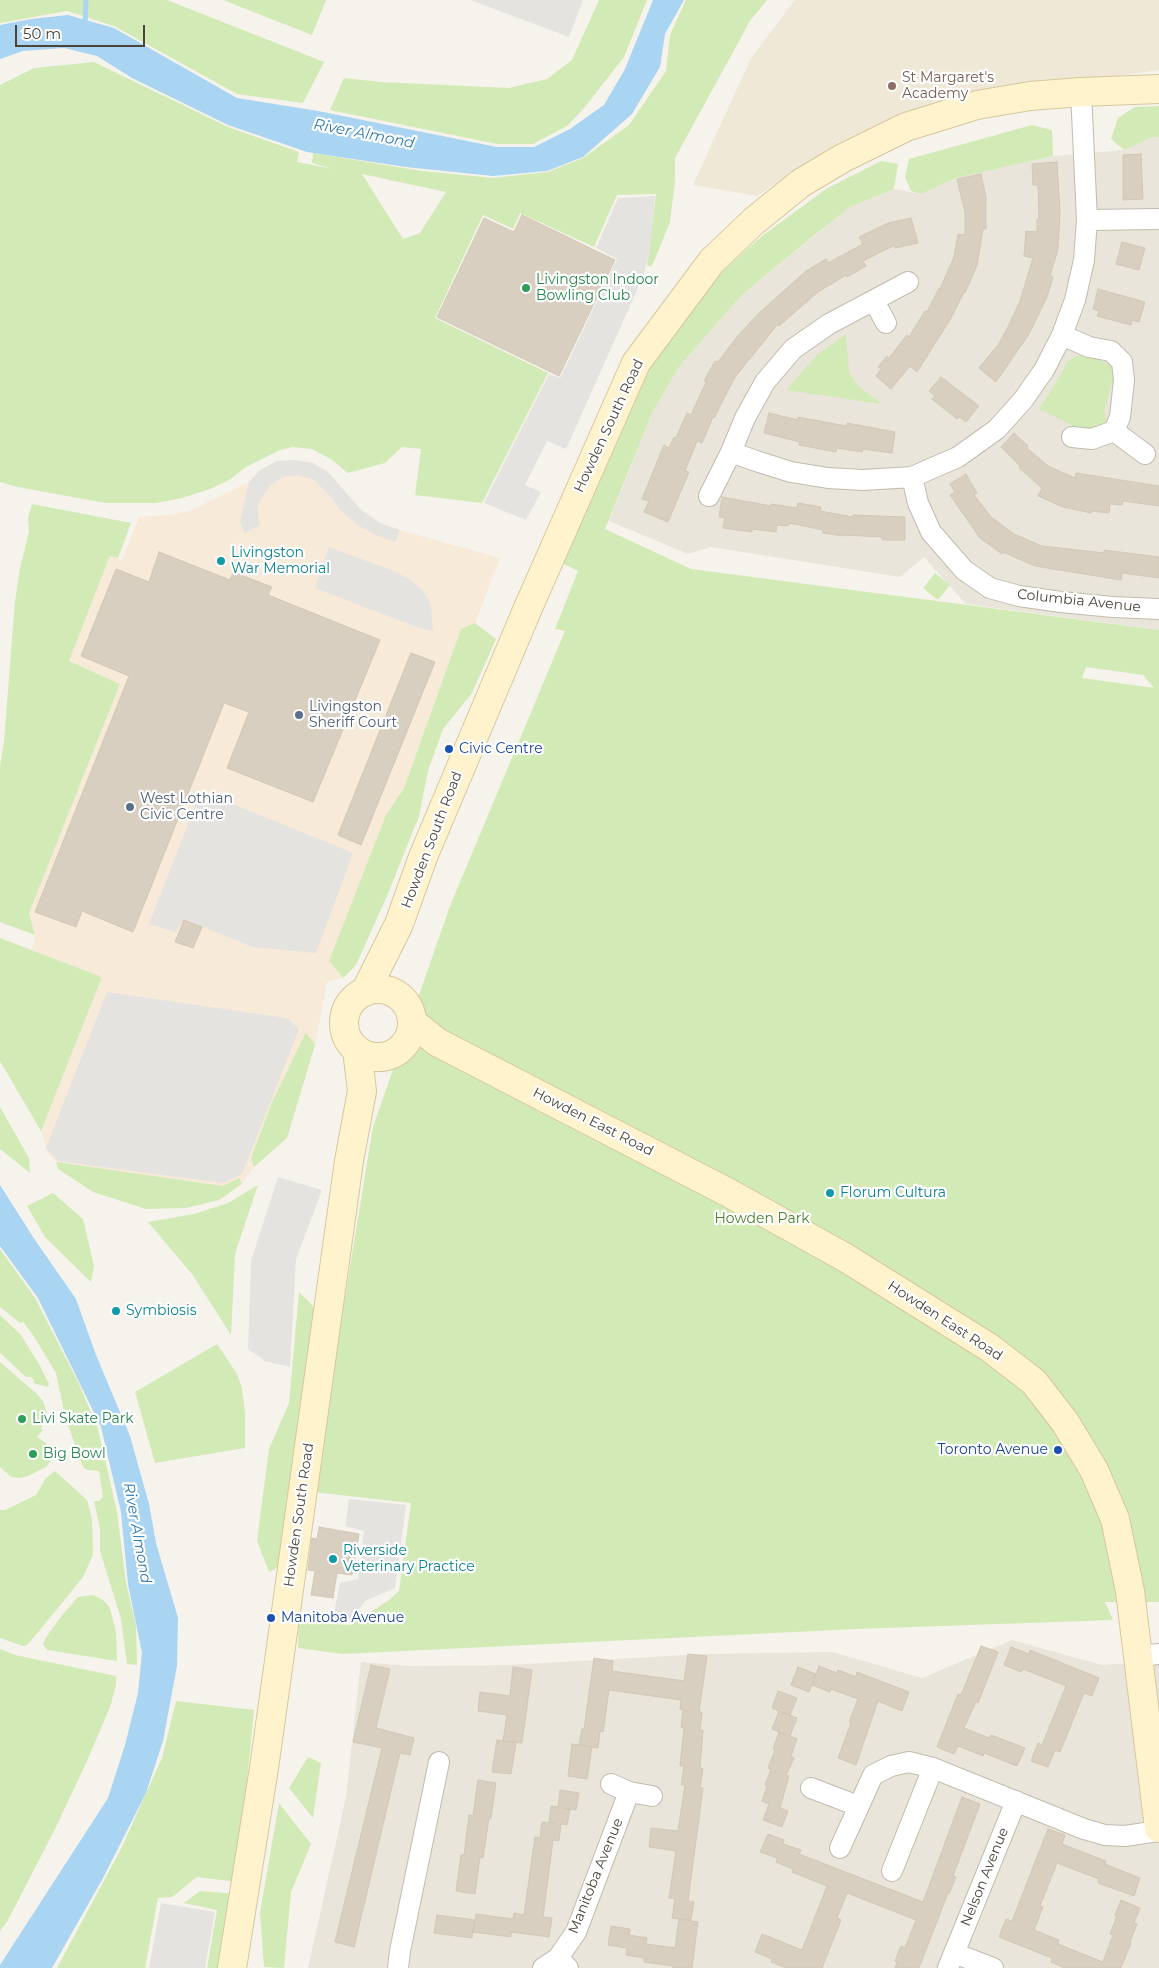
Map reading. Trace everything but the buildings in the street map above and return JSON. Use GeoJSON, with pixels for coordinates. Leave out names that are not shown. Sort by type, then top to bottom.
{"type":"FeatureCollection","features":[{"type":"Feature","properties":{"kind":"main road","name":"Howden South Road"},"geometry":{"type":"LineString","coordinates":[[232,1968],[264,1768],[349,1161],[362,1091],[357,1050],[350,1042],[345,1031],[346,1012],[351,1003],[365,992],[399,924],[423,857],[524,617],[636,363],[712,261],[754,221],[801,184],[843,158],[906,127],[977,105],[1030,96],[1081,92],[1159,90]]}},
{"type":"Feature","properties":{"kind":"main road","name":"Howden South Road"},"geometry":{"type":"LineString","coordinates":[[394,993],[399,924]]}},
{"type":"Feature","properties":{"kind":"main road"},"geometry":{"type":"LineString","coordinates":[[365,992],[380,989],[394,993],[407,1005],[410,1032]]}},
{"type":"Feature","properties":{"kind":"main road","name":"Howden South Road"},"geometry":{"type":"LineString","coordinates":[[362,1091],[384,1057],[401,1049],[410,1032]]}},
{"type":"Feature","properties":{"kind":"main road","name":"Howden East Road"},"geometry":{"type":"LineString","coordinates":[[410,1032],[437,1042],[730,1193],[846,1258],[990,1348],[1034,1382],[1065,1422],[1094,1470],[1115,1519],[1130,1591],[1148,1655],[1159,1830]]}},
{"type":"Feature","properties":{"kind":"main road"},"geometry":{"type":"LineString","coordinates":[[357,1050],[370,1056],[384,1057]]}},
{"type":"Feature","properties":{"kind":"street"},"geometry":{"type":"LineString","coordinates":[[731,452],[791,472],[828,478],[863,480],[912,477],[958,457],[997,428],[1023,400],[1044,370],[1062,335],[1075,300],[1084,260],[1087,220],[1081,92]]}},
{"type":"Feature","properties":{"kind":"street"},"geometry":{"type":"LineString","coordinates":[[1087,220],[1159,219]]}},
{"type":"Feature","properties":{"kind":"street"},"geometry":{"type":"LineString","coordinates":[[709,496],[731,452],[745,418],[765,382],[793,349],[829,324],[908,282]]}},
{"type":"Feature","properties":{"kind":"street"},"geometry":{"type":"LineString","coordinates":[[874,301],[886,323]]}},
{"type":"Feature","properties":{"kind":"street"},"geometry":{"type":"LineString","coordinates":[[1062,335],[1089,346],[1111,351],[1122,362],[1124,380],[1120,417],[1114,432]]}},
{"type":"Feature","properties":{"kind":"street"},"geometry":{"type":"LineString","coordinates":[[1072,437],[1092,439],[1114,432]]}},
{"type":"Feature","properties":{"kind":"street"},"geometry":{"type":"LineString","coordinates":[[1114,432],[1145,454]]}},
{"type":"Feature","properties":{"kind":"street","name":"Columbia Avenue"},"geometry":{"type":"LineString","coordinates":[[912,477],[918,503],[931,532],[964,570],[990,588],[1019,596],[1113,607],[1159,609]]}},
{"type":"Feature","properties":{"kind":"street"},"geometry":{"type":"LineString","coordinates":[[398,1968],[439,1762]]}},
{"type":"Feature","properties":{"kind":"street"},"geometry":{"type":"LineString","coordinates":[[840,1848],[873,1775],[891,1766],[909,1762],[933,1768],[1084,1829],[1105,1835],[1125,1836],[1159,1830]]}},
{"type":"Feature","properties":{"kind":"street"},"geometry":{"type":"LineString","coordinates":[[892,1871],[933,1768]]}},
{"type":"Feature","properties":{"kind":"street","name":"Manitoba Avenue"},"geometry":{"type":"LineString","coordinates":[[556,1965],[576,1932],[620,1788],[652,1796]]}},
{"type":"Feature","properties":{"kind":"street"},"geometry":{"type":"LineString","coordinates":[[811,1788],[858,1806]]}},
{"type":"Feature","properties":{"kind":"street","name":"Nelson Avenue"},"geometry":{"type":"LineString","coordinates":[[993,1968],[951,1961],[1016,1801]]}},
{"type":"Feature","properties":{"kind":"shaded area"},"geometry":{"type":"Polygon","coordinates":[[[470,0],[583,0],[569,37],[470,0]]]}},
{"type":"Feature","properties":{"kind":"shaded area","name":"St Margaret's Academy"},"geometry":{"type":"Polygon","coordinates":[[[795,0],[1159,0],[1159,70],[934,102],[815,158],[757,196],[693,185],[751,58],[795,0]]]}},
{"type":"Feature","properties":{"kind":"shaded area"},"geometry":{"type":"Polygon","coordinates":[[[1152,137],[1159,137],[1159,630],[966,604],[924,557],[900,577],[711,547],[688,554],[609,521],[653,411],[681,364],[743,294],[850,207],[894,189],[921,194],[956,178],[1053,156],[1124,150],[1152,137]]]}},
{"type":"Feature","properties":{"kind":"shaded area"},"geometry":{"type":"Polygon","coordinates":[[[655,196],[650,250],[643,277],[566,449],[547,441],[525,485],[541,492],[526,520],[484,503],[549,374],[560,378],[617,259],[596,248],[618,198],[655,196]]]}},
{"type":"Feature","properties":{"kind":"shaded area"},"geometry":{"type":"Polygon","coordinates":[[[295,460],[313,463],[328,472],[360,509],[380,523],[500,558],[475,623],[461,629],[404,788],[386,816],[329,961],[343,978],[327,982],[315,1045],[306,1032],[272,1102],[251,1158],[254,1167],[242,1184],[239,1178],[223,1186],[56,1162],[48,1154],[41,1131],[102,977],[32,950],[35,935],[29,913],[120,684],[69,661],[111,555],[122,560],[139,517],[190,511],[249,482],[260,470],[277,461],[295,460]]]}},
{"type":"Feature","properties":{"kind":"shaded area"},"geometry":{"type":"Polygon","coordinates":[[[295,460],[313,463],[328,472],[360,509],[380,523],[400,530],[395,542],[359,526],[341,511],[330,496],[314,480],[298,475],[284,477],[270,485],[258,504],[260,525],[245,533],[240,522],[249,482],[260,470],[277,461],[295,460]]]}},
{"type":"Feature","properties":{"kind":"shaded area"},"geometry":{"type":"Polygon","coordinates":[[[329,547],[391,570],[407,578],[422,589],[431,605],[433,631],[419,628],[315,588],[329,547]]]}},
{"type":"Feature","properties":{"kind":"shaded area"},"geometry":{"type":"Polygon","coordinates":[[[201,791],[353,853],[316,953],[252,947],[184,919],[176,932],[149,924],[201,791]]]}},
{"type":"Feature","properties":{"kind":"shaded area"},"geometry":{"type":"Polygon","coordinates":[[[107,992],[287,1018],[299,1029],[242,1174],[223,1183],[58,1161],[46,1148],[107,992]]]}},
{"type":"Feature","properties":{"kind":"shaded area"},"geometry":{"type":"Polygon","coordinates":[[[278,1177],[322,1190],[296,1259],[290,1367],[265,1361],[248,1349],[251,1261],[278,1177]]]}},
{"type":"Feature","properties":{"kind":"shaded area"},"geometry":{"type":"Polygon","coordinates":[[[349,1499],[406,1505],[395,1588],[365,1601],[351,1620],[333,1618],[340,1583],[358,1579],[364,1531],[345,1526],[349,1499]]]}},
{"type":"Feature","properties":{"kind":"shaded area"},"geometry":{"type":"Polygon","coordinates":[[[1012,1640],[1102,1665],[1159,1661],[1159,1968],[308,1968],[346,1797],[361,1662],[411,1666],[508,1665],[704,1654],[833,1652],[922,1678],[1012,1640]]]}},
{"type":"Feature","properties":{"kind":"shaded area"},"geometry":{"type":"Polygon","coordinates":[[[161,1903],[215,1912],[205,1968],[149,1968],[161,1903]]]}},
{"type":"Feature","properties":{"kind":"green space"},"geometry":{"type":"Polygon","coordinates":[[[0,0],[167,0],[324,62],[303,103],[237,94],[114,26],[67,11],[0,23],[0,0]]]}},
{"type":"Feature","properties":{"kind":"green space"},"geometry":{"type":"Polygon","coordinates":[[[223,0],[326,0],[312,35],[223,0]]]}},
{"type":"Feature","properties":{"kind":"green space"},"geometry":{"type":"Polygon","coordinates":[[[599,0],[647,0],[624,57],[585,107],[567,126],[533,144],[497,144],[330,110],[344,78],[381,82],[509,88],[547,79],[572,60],[599,0]]]}},
{"type":"Feature","properties":{"kind":"green space"},"geometry":{"type":"Polygon","coordinates":[[[686,0],[767,0],[750,21],[675,158],[675,181],[670,222],[652,266],[647,266],[656,194],[617,195],[594,247],[520,213],[513,229],[483,215],[435,318],[548,373],[482,503],[415,495],[421,449],[402,447],[385,463],[348,473],[332,460],[312,449],[293,447],[280,450],[246,467],[229,480],[210,489],[182,498],[156,503],[105,503],[0,482],[0,85],[34,68],[94,62],[228,127],[299,152],[297,162],[333,169],[312,163],[313,153],[422,171],[493,178],[548,172],[583,158],[629,125],[666,71],[670,35],[686,0]],[[362,174],[403,239],[420,233],[446,192],[362,174]]]}},
{"type":"Feature","properties":{"kind":"green space"},"geometry":{"type":"Polygon","coordinates":[[[1159,106],[1159,137],[1152,137],[1124,150],[1111,139],[1118,118],[1135,107],[1159,106]]]}},
{"type":"Feature","properties":{"kind":"green space"},"geometry":{"type":"Polygon","coordinates":[[[1032,125],[1052,130],[1053,156],[956,178],[921,194],[911,191],[905,177],[909,159],[1032,125]]]}},
{"type":"Feature","properties":{"kind":"green space","name":"Howden Park"},"geometry":{"type":"Polygon","coordinates":[[[881,161],[898,164],[894,189],[850,207],[811,238],[743,294],[681,364],[653,411],[605,529],[691,569],[1159,630],[1159,1602],[1105,1602],[1113,1620],[857,1629],[342,1654],[298,1648],[299,1622],[350,1625],[389,1600],[399,1591],[411,1503],[313,1492],[373,1127],[450,906],[565,631],[555,629],[578,571],[562,563],[607,453],[647,373],[687,315],[725,269],[762,236],[826,189],[881,161]],[[1086,667],[1082,678],[1154,688],[1143,675],[1086,667]]]}},
{"type":"Feature","properties":{"kind":"green space"},"geometry":{"type":"Polygon","coordinates":[[[846,334],[849,372],[857,385],[882,404],[786,390],[817,355],[846,334]]]}},
{"type":"Feature","properties":{"kind":"green space"},"geometry":{"type":"Polygon","coordinates":[[[1085,354],[1116,367],[1117,378],[1112,382],[1104,413],[1107,420],[1104,426],[1084,431],[1039,409],[1067,362],[1074,357],[1085,354]]]}},
{"type":"Feature","properties":{"kind":"green space"},"geometry":{"type":"Polygon","coordinates":[[[32,504],[131,523],[118,558],[110,556],[69,661],[120,684],[29,913],[35,935],[0,922],[0,766],[4,742],[15,601],[20,568],[29,532],[28,518],[32,504]]]}},
{"type":"Feature","properties":{"kind":"green space"},"geometry":{"type":"Polygon","coordinates":[[[935,573],[950,585],[938,600],[923,588],[935,573]]]}},
{"type":"Feature","properties":{"kind":"green space"},"geometry":{"type":"Polygon","coordinates":[[[475,623],[496,639],[472,693],[443,729],[428,771],[419,816],[387,896],[356,965],[343,978],[329,961],[386,815],[404,788],[461,629],[475,623]]]}},
{"type":"Feature","properties":{"kind":"green space"},"geometry":{"type":"Polygon","coordinates":[[[0,938],[102,977],[41,1131],[0,1061],[0,938]]]}},
{"type":"Feature","properties":{"kind":"green space"},"geometry":{"type":"Polygon","coordinates":[[[306,1032],[315,1045],[287,1138],[254,1167],[251,1158],[272,1102],[306,1032]]]}},
{"type":"Feature","properties":{"kind":"green space"},"geometry":{"type":"Polygon","coordinates":[[[0,1107],[29,1158],[30,1173],[0,1149],[0,1107]]]}},
{"type":"Feature","properties":{"kind":"green space"},"geometry":{"type":"Polygon","coordinates":[[[56,1162],[223,1186],[239,1178],[242,1184],[219,1200],[186,1208],[146,1209],[93,1192],[58,1169],[56,1162]]]}},
{"type":"Feature","properties":{"kind":"green space"},"geometry":{"type":"Polygon","coordinates":[[[258,1185],[235,1254],[231,1335],[192,1274],[148,1222],[194,1214],[228,1203],[258,1185]]]}},
{"type":"Feature","properties":{"kind":"green space"},"geometry":{"type":"Polygon","coordinates":[[[53,1193],[83,1219],[94,1266],[91,1282],[45,1237],[27,1206],[53,1193]]]}},
{"type":"Feature","properties":{"kind":"green space"},"geometry":{"type":"Polygon","coordinates":[[[0,1249],[35,1298],[79,1384],[98,1429],[117,1512],[126,1583],[136,1625],[137,1665],[127,1664],[121,1619],[100,1551],[100,1529],[94,1501],[99,1501],[103,1497],[99,1471],[84,1468],[81,1462],[65,1416],[56,1373],[23,1322],[20,1323],[0,1307],[0,1249]]]}},
{"type":"Feature","properties":{"kind":"green space"},"geometry":{"type":"Polygon","coordinates":[[[299,1292],[319,1312],[282,1565],[269,1572],[257,1541],[269,1449],[289,1403],[299,1292]]]}},
{"type":"Feature","properties":{"kind":"green space"},"geometry":{"type":"Polygon","coordinates":[[[0,1315],[21,1335],[39,1364],[49,1384],[48,1387],[33,1383],[34,1380],[31,1377],[26,1377],[0,1353],[0,1315]]]}},
{"type":"Feature","properties":{"kind":"green space"},"geometry":{"type":"Polygon","coordinates":[[[217,1344],[237,1374],[242,1388],[245,1413],[245,1448],[155,1463],[135,1392],[217,1344]]]}},
{"type":"Feature","properties":{"kind":"green space","name":"Livi Skate Park"},"geometry":{"type":"Polygon","coordinates":[[[0,1362],[38,1395],[43,1401],[47,1413],[41,1429],[43,1430],[37,1437],[46,1443],[50,1450],[50,1462],[46,1467],[20,1478],[11,1477],[0,1467],[0,1362]]]}},
{"type":"Feature","properties":{"kind":"green space"},"geometry":{"type":"Polygon","coordinates":[[[55,1471],[87,1500],[92,1519],[93,1555],[83,1577],[35,1636],[27,1645],[23,1646],[0,1638],[0,1510],[5,1510],[36,1495],[46,1478],[55,1471]]]}},
{"type":"Feature","properties":{"kind":"green space"},"geometry":{"type":"Polygon","coordinates":[[[93,1595],[103,1600],[111,1612],[116,1632],[117,1661],[47,1650],[43,1644],[45,1639],[63,1614],[78,1597],[93,1595]]]}},
{"type":"Feature","properties":{"kind":"green space"},"geometry":{"type":"Polygon","coordinates":[[[0,1649],[15,1655],[116,1676],[116,1685],[110,1707],[55,1829],[8,1920],[0,1931],[0,1649]]]}},
{"type":"Feature","properties":{"kind":"green space"},"geometry":{"type":"Polygon","coordinates":[[[176,1701],[254,1710],[237,1882],[197,1877],[172,1897],[158,1898],[145,1968],[57,1968],[121,1849],[162,1758],[176,1701]]]}},
{"type":"Feature","properties":{"kind":"green space"},"geometry":{"type":"Polygon","coordinates":[[[308,1757],[321,1763],[313,1818],[289,1788],[308,1757]]]}},
{"type":"Feature","properties":{"kind":"green space"},"geometry":{"type":"Polygon","coordinates":[[[279,1803],[311,1844],[291,1892],[284,1968],[264,1967],[260,1912],[279,1803]]]}},
{"type":"Feature","properties":{"kind":"green space"},"geometry":{"type":"Polygon","coordinates":[[[200,1891],[237,1894],[225,1968],[207,1968],[217,1910],[184,1903],[200,1891]]]}},
{"type":"Feature","properties":{"kind":"water","name":"River Almond"},"geometry":{"type":"Polygon","coordinates":[[[653,0],[684,0],[665,34],[660,67],[632,114],[583,157],[547,171],[493,176],[406,167],[307,152],[228,125],[132,78],[97,56],[64,48],[23,51],[0,59],[0,25],[68,15],[114,28],[237,98],[318,111],[497,147],[534,147],[570,129],[604,105],[625,69],[653,0]]]}},
{"type":"Feature","properties":{"kind":"water","name":"River Almond"},"geometry":{"type":"Polygon","coordinates":[[[0,1185],[76,1299],[96,1355],[130,1436],[149,1504],[156,1543],[178,1618],[177,1666],[163,1741],[146,1793],[103,1878],[52,1968],[0,1968],[0,1965],[108,1798],[125,1745],[138,1693],[142,1653],[128,1584],[121,1512],[101,1427],[38,1298],[0,1246],[0,1185]]]}},
{"type":"Feature","properties":{"kind":"waterway"},"geometry":{"type":"LineString","coordinates":[[85,24],[86,0]]}},
{"type":"Feature","properties":{"kind":"place","name":"St Margaret's Academy"},"geometry":{"type":"Point","coordinates":[892,86]}},
{"type":"Feature","properties":{"kind":"place","name":"Livingston Indoor Bowling Club"},"geometry":{"type":"Point","coordinates":[526,288]}},
{"type":"Feature","properties":{"kind":"place","name":"Livingston War Memorial"},"geometry":{"type":"Point","coordinates":[221,561]}},
{"type":"Feature","properties":{"kind":"place","name":"Livingston Sheriff Court"},"geometry":{"type":"Point","coordinates":[299,715]}},
{"type":"Feature","properties":{"kind":"place","name":"Civic Centre"},"geometry":{"type":"Point","coordinates":[449,749]}},
{"type":"Feature","properties":{"kind":"place","name":"West Lothian Civic Centre"},"geometry":{"type":"Point","coordinates":[130,807]}},
{"type":"Feature","properties":{"kind":"place","name":"Florum Cultura"},"geometry":{"type":"Point","coordinates":[830,1193]}},
{"type":"Feature","properties":{"kind":"place","name":"Symbiosis"},"geometry":{"type":"Point","coordinates":[116,1311]}},
{"type":"Feature","properties":{"kind":"place","name":"Livi Skate Park"},"geometry":{"type":"Point","coordinates":[22,1419]}},
{"type":"Feature","properties":{"kind":"place","name":"Toronto Avenue"},"geometry":{"type":"Point","coordinates":[1058,1450]}},
{"type":"Feature","properties":{"kind":"place","name":"Big Bowl"},"geometry":{"type":"Point","coordinates":[33,1454]}},
{"type":"Feature","properties":{"kind":"place","name":"Riverside Veterinary Practice"},"geometry":{"type":"Point","coordinates":[333,1559]}},
{"type":"Feature","properties":{"kind":"place","name":"Manitoba Avenue"},"geometry":{"type":"Point","coordinates":[271,1618]}}]}
